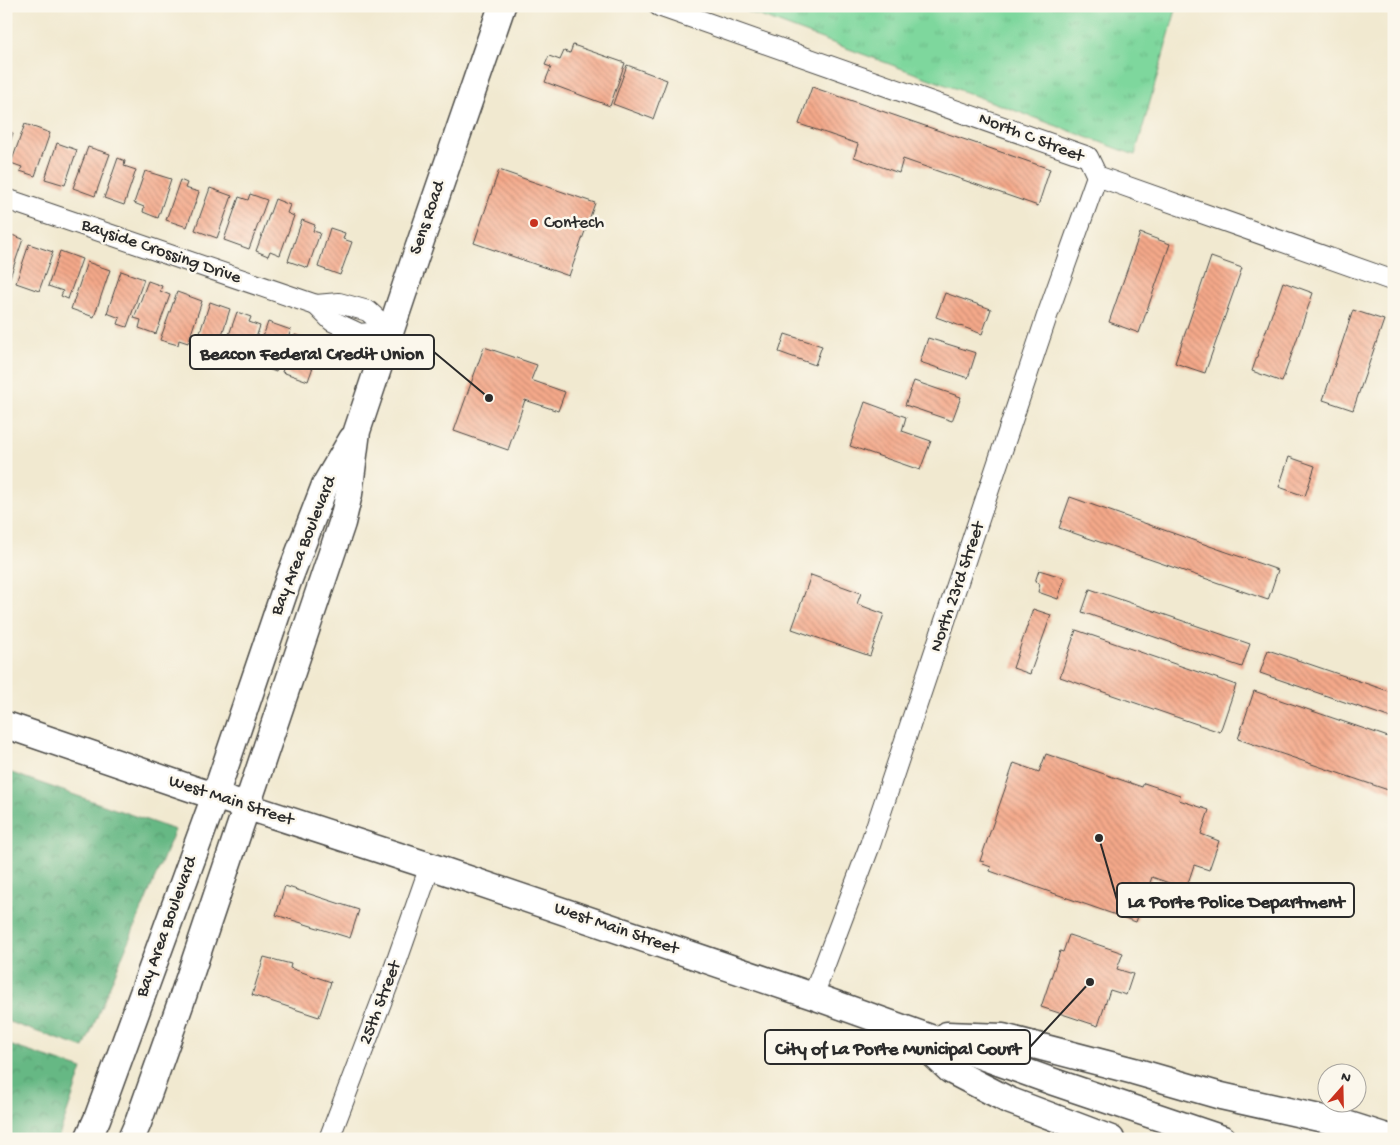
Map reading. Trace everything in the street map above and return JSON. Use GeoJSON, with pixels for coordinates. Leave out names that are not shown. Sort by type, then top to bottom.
{"type":"FeatureCollection","features":[{"type":"Feature","properties":{"kind":"main road","name":"Sens Road"},"geometry":{"type":"LineString","coordinates":[[357,431],[502,6]]}},
{"type":"Feature","properties":{"kind":"main road","name":"Bay Area Boulevard"},"geometry":{"type":"LineString","coordinates":[[88,1139],[215,796],[287,584],[325,485],[357,431]]}},
{"type":"Feature","properties":{"kind":"main road","name":"Bay Area Boulevard"},"geometry":{"type":"LineString","coordinates":[[131,1139],[165,1048],[245,806],[342,523],[350,494],[357,431]]}},
{"type":"Feature","properties":{"kind":"main road"},"geometry":{"type":"LineString","coordinates":[[325,485],[350,494]]}},
{"type":"Feature","properties":{"kind":"main road","name":"West Main Street"},"geometry":{"type":"LineString","coordinates":[[6,725],[813,996],[1054,1082],[1223,1139]]}},
{"type":"Feature","properties":{"kind":"main road"},"geometry":{"type":"LineString","coordinates":[[914,1032],[950,1070],[1008,1100],[1111,1139]]}},
{"type":"Feature","properties":{"kind":"main road"},"geometry":{"type":"LineString","coordinates":[[914,1032],[1003,1037],[1221,1096],[1346,1124],[1393,1139]]}},
{"type":"Feature","properties":{"kind":"main road"},"geometry":{"type":"LineString","coordinates":[[128,1034],[165,1048]]}},
{"type":"Feature","properties":{"kind":"street","name":"North C Street"},"geometry":{"type":"LineString","coordinates":[[659,6],[1088,157],[1097,176],[1394,281]]}},
{"type":"Feature","properties":{"kind":"street","name":"North 23rd Street"},"geometry":{"type":"LineString","coordinates":[[813,996],[870,845],[1047,316],[1097,176]]}},
{"type":"Feature","properties":{"kind":"street","name":"Bayside Crossing Drive"},"geometry":{"type":"LineString","coordinates":[[6,199],[316,305],[332,321],[360,334],[390,331]]}},
{"type":"Feature","properties":{"kind":"street","name":"25th Street"},"geometry":{"type":"LineString","coordinates":[[329,1139],[395,966],[430,866]]}},
{"type":"Feature","properties":{"kind":"green space"},"geometry":{"type":"Polygon","coordinates":[[[733,6],[1177,6],[1135,155],[733,6]]]}},
{"type":"Feature","properties":{"kind":"green space"},"geometry":{"type":"Polygon","coordinates":[[[6,771],[175,830],[84,1048],[6,1021],[6,771]]]}},
{"type":"Feature","properties":{"kind":"green space"},"geometry":{"type":"Polygon","coordinates":[[[6,1044],[82,1069],[58,1139],[17,1139],[6,1135],[6,1044]]]}},
{"type":"Feature","properties":{"kind":"building"},"geometry":{"type":"Polygon","coordinates":[[[573,45],[625,63],[610,106],[545,82],[551,67],[545,65],[549,56],[560,60],[564,51],[570,53],[573,45]]]}},
{"type":"Feature","properties":{"kind":"building"},"geometry":{"type":"Polygon","coordinates":[[[627,65],[667,80],[653,119],[613,104],[627,65]]]}},
{"type":"Feature","properties":{"kind":"building"},"geometry":{"type":"Polygon","coordinates":[[[812,87],[1050,169],[1038,206],[903,159],[899,173],[854,157],[858,144],[799,124],[812,87]]]}},
{"type":"Feature","properties":{"kind":"building"},"geometry":{"type":"Polygon","coordinates":[[[25,124],[50,133],[35,176],[20,171],[22,167],[11,163],[25,124]]]}},
{"type":"Feature","properties":{"kind":"building"},"geometry":{"type":"Polygon","coordinates":[[[6,131],[13,133],[7,152],[6,151],[6,131]]]}},
{"type":"Feature","properties":{"kind":"building"},"geometry":{"type":"Polygon","coordinates":[[[57,143],[77,150],[65,185],[45,179],[57,143]]]}},
{"type":"Feature","properties":{"kind":"building"},"geometry":{"type":"Polygon","coordinates":[[[88,147],[110,154],[95,196],[73,188],[88,147]]]}},
{"type":"Feature","properties":{"kind":"building"},"geometry":{"type":"Polygon","coordinates":[[[118,158],[125,161],[124,166],[136,170],[124,205],[104,198],[118,158]]]}},
{"type":"Feature","properties":{"kind":"building","name":"Contech"},"geometry":{"type":"Polygon","coordinates":[[[499,170],[595,203],[569,276],[474,243],[499,170]]]}},
{"type":"Feature","properties":{"kind":"building"},"geometry":{"type":"Polygon","coordinates":[[[145,171],[171,179],[158,218],[143,212],[144,207],[134,203],[145,171]]]}},
{"type":"Feature","properties":{"kind":"building"},"geometry":{"type":"Polygon","coordinates":[[[180,180],[187,183],[185,188],[199,192],[187,227],[166,220],[180,180]]]}},
{"type":"Feature","properties":{"kind":"building"},"geometry":{"type":"Polygon","coordinates":[[[210,188],[232,196],[217,238],[195,230],[210,188]]]}},
{"type":"Feature","properties":{"kind":"building"},"geometry":{"type":"Polygon","coordinates":[[[250,194],[267,200],[249,249],[224,240],[239,197],[248,200],[250,194]]]}},
{"type":"Feature","properties":{"kind":"building"},"geometry":{"type":"Polygon","coordinates":[[[275,199],[290,205],[287,213],[294,216],[280,255],[270,251],[268,256],[256,251],[275,199]]]}},
{"type":"Feature","properties":{"kind":"building"},"geometry":{"type":"Polygon","coordinates":[[[302,220],[315,225],[313,231],[320,233],[308,268],[288,261],[302,220]]]}},
{"type":"Feature","properties":{"kind":"building"},"geometry":{"type":"Polygon","coordinates":[[[330,228],[345,233],[343,239],[352,242],[340,275],[318,267],[330,228]]]}},
{"type":"Feature","properties":{"kind":"building"},"geometry":{"type":"Polygon","coordinates":[[[6,233],[23,239],[9,280],[6,279],[6,233]]]}},
{"type":"Feature","properties":{"kind":"building"},"geometry":{"type":"Polygon","coordinates":[[[1140,233],[1170,244],[1139,333],[1109,322],[1140,233]]]}},
{"type":"Feature","properties":{"kind":"building"},"geometry":{"type":"Polygon","coordinates":[[[29,244],[53,252],[39,291],[16,283],[29,244]]]}},
{"type":"Feature","properties":{"kind":"building"},"geometry":{"type":"Polygon","coordinates":[[[60,251],[82,259],[68,299],[61,296],[63,291],[48,286],[60,251]]]}},
{"type":"Feature","properties":{"kind":"building"},"geometry":{"type":"Polygon","coordinates":[[[1211,257],[1242,268],[1205,373],[1175,363],[1211,257]]]}},
{"type":"Feature","properties":{"kind":"building"},"geometry":{"type":"Polygon","coordinates":[[[87,262],[110,270],[94,317],[71,309],[87,262]]]}},
{"type":"Feature","properties":{"kind":"building"},"geometry":{"type":"Polygon","coordinates":[[[121,271],[144,279],[127,327],[118,324],[120,318],[107,313],[121,271]]]}},
{"type":"Feature","properties":{"kind":"building"},"geometry":{"type":"Polygon","coordinates":[[[148,281],[162,286],[160,291],[170,295],[156,334],[139,328],[141,320],[134,318],[148,281]]]}},
{"type":"Feature","properties":{"kind":"building"},"geometry":{"type":"Polygon","coordinates":[[[1283,282],[1313,293],[1282,382],[1252,371],[1283,282]]]}},
{"type":"Feature","properties":{"kind":"building"},"geometry":{"type":"Polygon","coordinates":[[[177,292],[202,301],[188,343],[179,340],[178,345],[160,340],[177,292]]]}},
{"type":"Feature","properties":{"kind":"building"},"geometry":{"type":"Polygon","coordinates":[[[945,293],[991,309],[982,334],[936,317],[945,293]]]}},
{"type":"Feature","properties":{"kind":"building"},"geometry":{"type":"Polygon","coordinates":[[[210,302],[230,309],[217,351],[196,344],[210,302]]]}},
{"type":"Feature","properties":{"kind":"building"},"geometry":{"type":"Polygon","coordinates":[[[1353,310],[1384,320],[1353,410],[1323,400],[1353,310]]]}},
{"type":"Feature","properties":{"kind":"building"},"geometry":{"type":"Polygon","coordinates":[[[237,312],[251,317],[249,322],[260,326],[249,358],[224,349],[237,312]]]}},
{"type":"Feature","properties":{"kind":"building"},"geometry":{"type":"Polygon","coordinates":[[[268,322],[291,330],[276,372],[254,364],[268,322]]]}},
{"type":"Feature","properties":{"kind":"building"},"geometry":{"type":"Polygon","coordinates":[[[785,334],[822,346],[815,365],[779,352],[785,334]]]}},
{"type":"Feature","properties":{"kind":"building"},"geometry":{"type":"Polygon","coordinates":[[[295,335],[312,341],[309,350],[318,353],[308,381],[282,372],[295,335]]]}},
{"type":"Feature","properties":{"kind":"building"},"geometry":{"type":"Polygon","coordinates":[[[928,338],[976,353],[968,378],[920,362],[928,338]]]}},
{"type":"Feature","properties":{"kind":"building"},"geometry":{"type":"Polygon","coordinates":[[[484,347],[537,365],[531,380],[565,392],[558,411],[525,400],[508,450],[454,431],[484,347]]]}},
{"type":"Feature","properties":{"kind":"building"},"geometry":{"type":"Polygon","coordinates":[[[914,381],[961,397],[952,421],[905,405],[914,381]]]}},
{"type":"Feature","properties":{"kind":"building"},"geometry":{"type":"Polygon","coordinates":[[[865,402],[906,417],[902,431],[931,441],[920,470],[850,446],[865,402]]]}},
{"type":"Feature","properties":{"kind":"building"},"geometry":{"type":"Polygon","coordinates":[[[1289,457],[1315,466],[1305,496],[1279,487],[1289,457]]]}},
{"type":"Feature","properties":{"kind":"building"},"geometry":{"type":"Polygon","coordinates":[[[1070,497],[1278,570],[1268,600],[1059,528],[1070,497]]]}},
{"type":"Feature","properties":{"kind":"building"},"geometry":{"type":"Polygon","coordinates":[[[1039,570],[1065,578],[1058,599],[1038,592],[1040,584],[1035,582],[1039,570]]]}},
{"type":"Feature","properties":{"kind":"building"},"geometry":{"type":"Polygon","coordinates":[[[811,575],[861,593],[857,604],[884,614],[870,656],[792,629],[811,575]]]}},
{"type":"Feature","properties":{"kind":"building"},"geometry":{"type":"Polygon","coordinates":[[[1090,589],[1250,644],[1242,667],[1082,612],[1090,589]]]}},
{"type":"Feature","properties":{"kind":"building"},"geometry":{"type":"Polygon","coordinates":[[[1033,609],[1051,615],[1030,674],[1013,668],[1033,609]]]}},
{"type":"Feature","properties":{"kind":"building"},"geometry":{"type":"Polygon","coordinates":[[[1076,630],[1236,685],[1220,732],[1060,677],[1076,630]]]}},
{"type":"Feature","properties":{"kind":"building"},"geometry":{"type":"Polygon","coordinates":[[[1268,650],[1394,693],[1394,719],[1260,673],[1268,650]]]}},
{"type":"Feature","properties":{"kind":"building"},"geometry":{"type":"Polygon","coordinates":[[[1254,691],[1394,739],[1394,792],[1238,739],[1254,691]]]}},
{"type":"Feature","properties":{"kind":"building"},"geometry":{"type":"Polygon","coordinates":[[[1046,754],[1142,787],[1144,783],[1180,795],[1179,800],[1209,810],[1201,834],[1219,841],[1209,870],[1194,865],[1186,889],[1152,877],[1136,922],[990,871],[991,867],[980,861],[1014,763],[1039,772],[1046,754]]]}},
{"type":"Feature","properties":{"kind":"building"},"geometry":{"type":"Polygon","coordinates":[[[285,886],[359,910],[350,938],[276,915],[285,886]]]}},
{"type":"Feature","properties":{"kind":"building"},"geometry":{"type":"Polygon","coordinates":[[[1069,935],[1123,953],[1117,969],[1133,974],[1126,995],[1110,990],[1098,1026],[1041,1007],[1060,951],[1063,952],[1069,935]]]}},
{"type":"Feature","properties":{"kind":"building"},"geometry":{"type":"Polygon","coordinates":[[[264,957],[291,964],[290,968],[331,982],[319,1017],[252,995],[264,957]]]}},
{"type":"Feature","properties":{"kind":"place","name":"Contech"},"geometry":{"type":"Point","coordinates":[534,223]}},
{"type":"Feature","properties":{"kind":"place","name":"Beacon Federal Credit Union"},"geometry":{"type":"Point","coordinates":[489,398]}},
{"type":"Feature","properties":{"kind":"place","name":"La Porte Police Department"},"geometry":{"type":"Point","coordinates":[1099,838]}},
{"type":"Feature","properties":{"kind":"place","name":"City of La Porte Municipal Court"},"geometry":{"type":"Point","coordinates":[1090,982]}}]}
